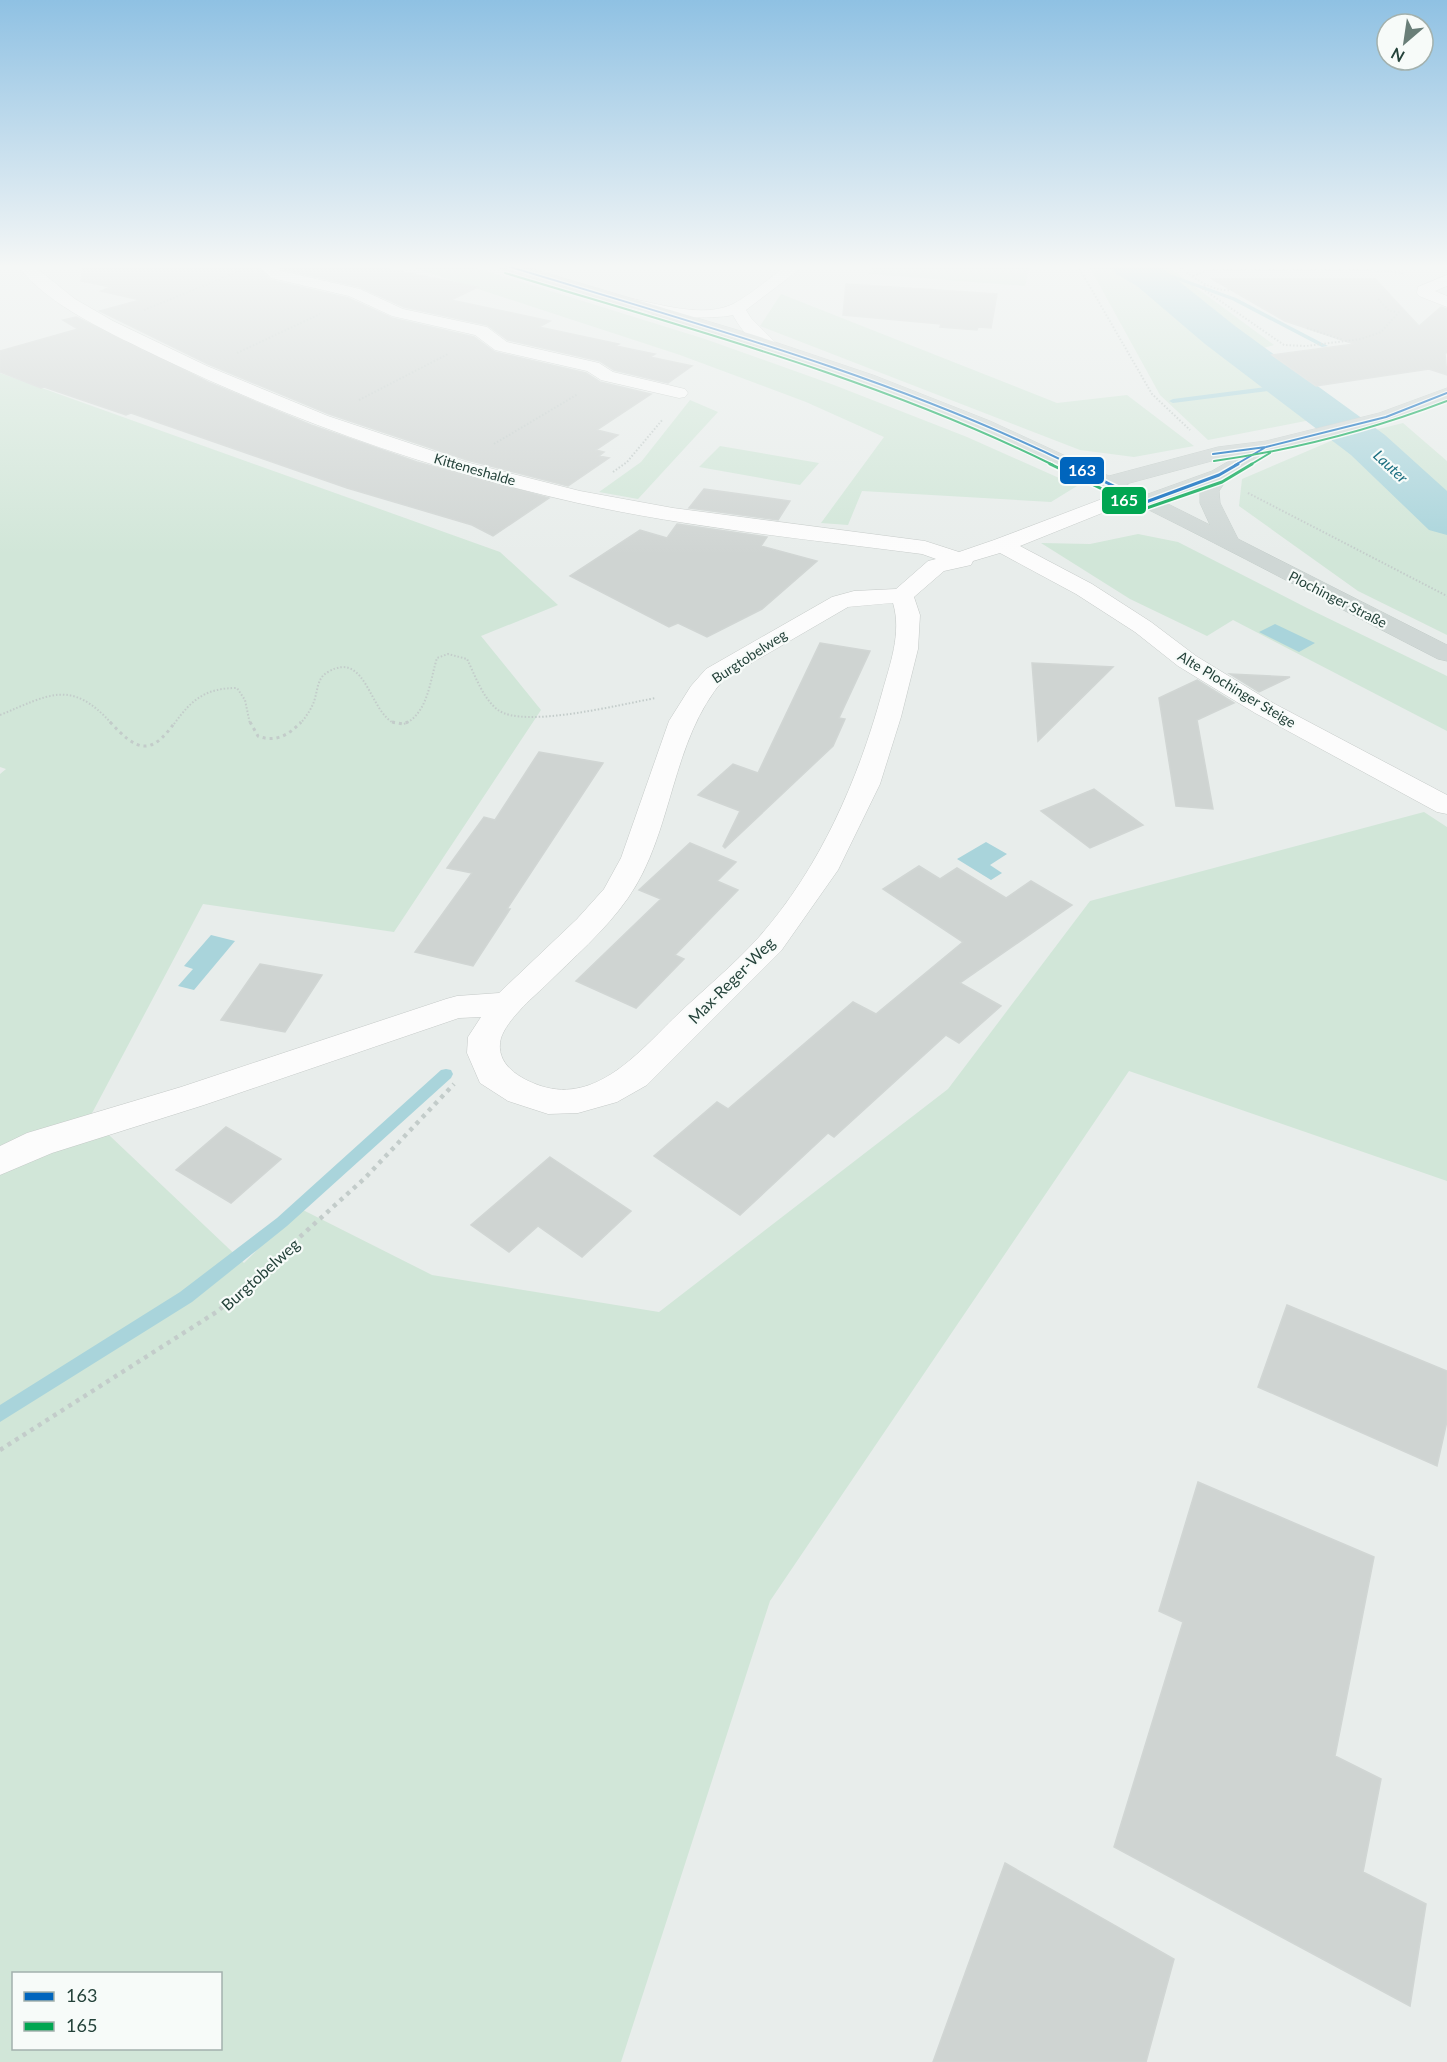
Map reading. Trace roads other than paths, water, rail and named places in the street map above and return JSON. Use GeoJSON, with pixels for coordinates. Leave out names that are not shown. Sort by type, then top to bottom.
{"type":"FeatureCollection","features":[{"type":"Feature","properties":{"kind":"main road","name":"Plochinger Straße"},"geometry":{"type":"LineString","coordinates":[[818,362],[983,424],[1138,498],[1447,654]]}},
{"type":"Feature","properties":{"kind":"main road"},"geometry":{"type":"LineString","coordinates":[[1106,483],[1218,453],[1266,447],[1386,417],[1447,393]]}},
{"type":"Feature","properties":{"kind":"main road"},"geometry":{"type":"LineString","coordinates":[[1138,498],[1216,479],[1266,447]]}},
{"type":"Feature","properties":{"kind":"main road"},"geometry":{"type":"LineString","coordinates":[[1216,479],[1209,491],[1210,503],[1230,544]]}},
{"type":"Feature","properties":{"kind":"street","name":"Kitteneshalde"},"geometry":{"type":"LineString","coordinates":[[185,362],[321,420],[459,466],[579,497],[673,514],[925,548],[963,560]]}},
{"type":"Feature","properties":{"kind":"street"},"geometry":{"type":"LineString","coordinates":[[571,362],[592,367],[607,376],[679,393]]}},
{"type":"Feature","properties":{"kind":"street"},"geometry":{"type":"LineString","coordinates":[[902,596],[936,566],[963,560],[1138,498]]}},
{"type":"Feature","properties":{"kind":"street","name":"Alte Plochinger Steige"},"geometry":{"type":"LineString","coordinates":[[1002,545],[1084,589],[1143,627],[1187,661],[1264,708],[1447,806]]}},
{"type":"Feature","properties":{"kind":"street","name":"Burgtobelweg"},"geometry":{"type":"LineString","coordinates":[[488,1064],[485,1037],[507,1004],[588,926],[616,894],[635,858],[682,721],[700,691],[715,674],[840,602],[854,598],[902,596]]}},
{"type":"Feature","properties":{"kind":"street","name":"Max-Reger-Weg"},"geometry":{"type":"LineString","coordinates":[[488,1064],[520,1092],[548,1101],[578,1100],[605,1094],[635,1076],[770,944],[823,870],[866,784],[888,717],[906,649],[908,615],[902,596]]}},
{"type":"Feature","properties":{"kind":"street"},"geometry":{"type":"LineString","coordinates":[[0,1161],[40,1143],[192,1096],[457,1007],[507,1004]]}},
{"type":"Feature","properties":{"kind":"water"},"geometry":{"type":"Polygon","coordinates":[[[1275,624],[1315,643],[1299,652],[1259,632],[1275,624]]]}},
{"type":"Feature","properties":{"kind":"water"},"geometry":{"type":"Polygon","coordinates":[[[986,842],[1007,854],[990,865],[1002,873],[991,880],[957,859],[986,842]]]}},
{"type":"Feature","properties":{"kind":"water"},"geometry":{"type":"Polygon","coordinates":[[[211,935],[235,941],[194,990],[178,986],[193,969],[184,966],[211,935]]]}},
{"type":"Feature","properties":{"kind":"waterway","name":"Lauter"},"geometry":{"type":"LineString","coordinates":[[1257,362],[1368,445],[1447,519]]}},
{"type":"Feature","properties":{"kind":"waterway"},"geometry":{"type":"LineString","coordinates":[[1173,401],[1289,386]]}},
{"type":"Feature","properties":{"kind":"waterway"},"geometry":{"type":"LineString","coordinates":[[0,1414],[186,1297],[282,1222],[446,1074]]}}]}
